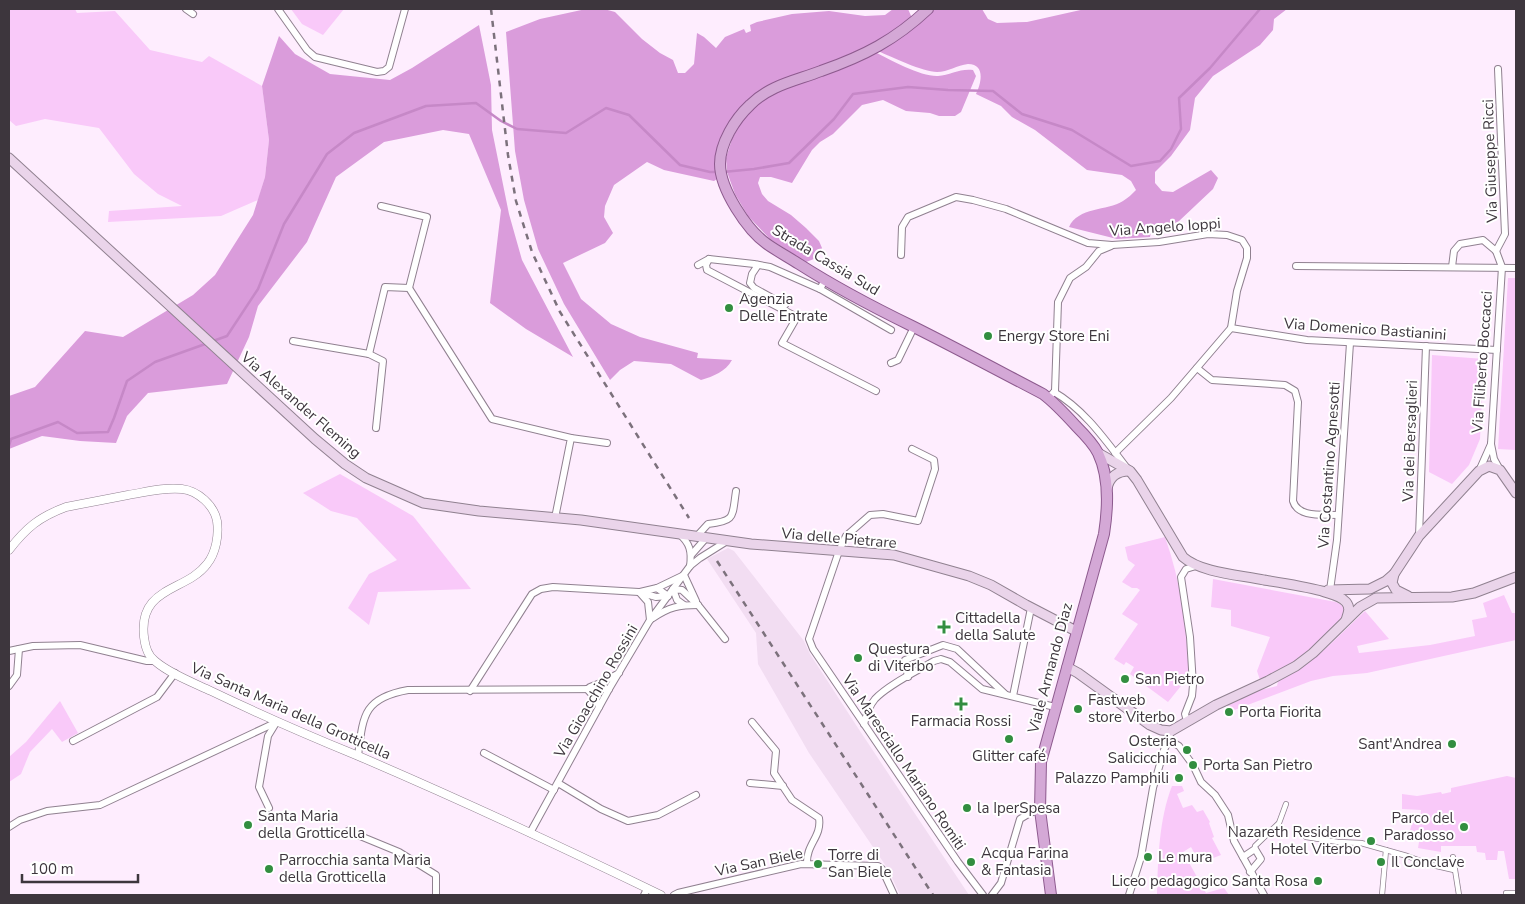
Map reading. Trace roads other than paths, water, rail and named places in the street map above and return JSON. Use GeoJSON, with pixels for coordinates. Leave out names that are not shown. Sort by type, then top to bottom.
{"type":"FeatureCollection","features":[{"type":"Feature","properties":{"kind":"main road","name":"Strada Cassia Sud"},"geometry":{"type":"LineString","coordinates":[[928,9],[896,36],[873,50],[821,71],[778,85],[765,92],[741,115],[733,127],[722,150],[720,163],[722,178],[739,213],[753,231],[766,244],[822,285],[914,327],[1051,395],[1098,453]]}},
{"type":"Feature","properties":{"kind":"main road","name":"Via Alexander Fleming"},"geometry":{"type":"LineString","coordinates":[[9,158],[248,378],[345,464],[366,478],[424,503],[676,533]]}},
{"type":"Feature","properties":{"kind":"main road"},"geometry":{"type":"LineString","coordinates":[[1098,453],[1130,471],[1156,509],[1183,557],[1196,566],[1339,596],[1345,601],[1349,611],[1346,620]]}},
{"type":"Feature","properties":{"kind":"main road","name":"Viale Armando Diaz"},"geometry":{"type":"LineString","coordinates":[[1051,895],[1040,810],[1040,762],[1104,534],[1107,491],[1105,473],[1098,453]]}},
{"type":"Feature","properties":{"kind":"main road"},"geometry":{"type":"LineString","coordinates":[[1479,471],[1489,466],[1500,470],[1516,493]]}},
{"type":"Feature","properties":{"kind":"main road"},"geometry":{"type":"LineString","coordinates":[[1107,491],[1108,483],[1113,476],[1120,472],[1130,471]]}},
{"type":"Feature","properties":{"kind":"main road","name":"Via Filiberto Boccacci"},"geometry":{"type":"LineString","coordinates":[[1394,574],[1419,536],[1479,471]]}},
{"type":"Feature","properties":{"kind":"main road","name":"Via delle Pietrare"},"geometry":{"type":"LineString","coordinates":[[676,533],[727,541],[894,555],[991,584],[1031,608],[1076,631]]}},
{"type":"Feature","properties":{"kind":"main road"},"geometry":{"type":"LineString","coordinates":[[1315,590],[1370,588],[1386,581],[1394,574]]}},
{"type":"Feature","properties":{"kind":"main road"},"geometry":{"type":"LineString","coordinates":[[1394,574],[1392,584],[1396,590],[1411,597]]}},
{"type":"Feature","properties":{"kind":"main road"},"geometry":{"type":"LineString","coordinates":[[1067,667],[1150,726],[1170,735],[1187,722],[1216,705],[1296,666],[1313,653],[1367,602],[1376,598],[1452,597],[1474,592],[1516,577]]}},
{"type":"Feature","properties":{"kind":"street"},"geometry":{"type":"LineString","coordinates":[[186,9],[193,14]]}},
{"type":"Feature","properties":{"kind":"street"},"geometry":{"type":"LineString","coordinates":[[278,9],[307,50],[315,57],[377,72],[384,71],[389,67],[405,9]]}},
{"type":"Feature","properties":{"kind":"street","name":"Via Giuseppe Ricci"},"geometry":{"type":"LineString","coordinates":[[1496,250],[1505,234],[1498,69]]}},
{"type":"Feature","properties":{"kind":"street","name":"Via Angelo Ioppi"},"geometry":{"type":"LineString","coordinates":[[901,255],[902,227],[908,217],[956,197],[1006,209],[1088,243],[1112,245],[1159,242],[1208,234],[1227,235],[1242,240],[1247,248],[1247,258],[1237,291],[1231,328]]}},
{"type":"Feature","properties":{"kind":"street"},"geometry":{"type":"LineString","coordinates":[[381,206],[427,217],[409,288],[492,419],[571,438],[607,443]]}},
{"type":"Feature","properties":{"kind":"street"},"geometry":{"type":"LineString","coordinates":[[1452,267],[1454,251],[1460,244],[1483,240],[1496,250],[1502,267]]}},
{"type":"Feature","properties":{"kind":"street"},"geometry":{"type":"LineString","coordinates":[[1112,245],[1099,251],[1086,267],[1070,278],[1058,302],[1051,395],[1079,410],[1130,471]]}},
{"type":"Feature","properties":{"kind":"street"},"geometry":{"type":"LineString","coordinates":[[698,265],[709,259],[758,265],[822,285],[891,330]]}},
{"type":"Feature","properties":{"kind":"street"},"geometry":{"type":"LineString","coordinates":[[709,259],[706,265],[707,270],[797,317],[782,343],[876,391]]}},
{"type":"Feature","properties":{"kind":"street"},"geometry":{"type":"LineString","coordinates":[[758,265],[752,274],[750,283],[754,288],[786,305]]}},
{"type":"Feature","properties":{"kind":"street"},"geometry":{"type":"LineString","coordinates":[[1296,266],[1516,268]]}},
{"type":"Feature","properties":{"kind":"street","name":"Via Filiberto Boccacci"},"geometry":{"type":"LineString","coordinates":[[1479,471],[1491,444],[1502,267]]}},
{"type":"Feature","properties":{"kind":"street"},"geometry":{"type":"LineString","coordinates":[[369,354],[385,287],[409,288]]}},
{"type":"Feature","properties":{"kind":"street"},"geometry":{"type":"LineString","coordinates":[[893,364],[914,327]]}},
{"type":"Feature","properties":{"kind":"street"},"geometry":{"type":"LineString","coordinates":[[1115,453],[1171,398],[1231,328]]}},
{"type":"Feature","properties":{"kind":"street","name":"Via Domenico Bastianini"},"geometry":{"type":"LineString","coordinates":[[1231,328],[1308,340],[1497,350]]}},
{"type":"Feature","properties":{"kind":"street"},"geometry":{"type":"LineString","coordinates":[[293,341],[369,354],[383,361],[376,428]]}},
{"type":"Feature","properties":{"kind":"street","name":"Via Costantino Agnesotti"},"geometry":{"type":"LineString","coordinates":[[1330,590],[1338,516],[1350,343]]}},
{"type":"Feature","properties":{"kind":"street","name":"Via dei Bersaglieri"},"geometry":{"type":"LineString","coordinates":[[1419,536],[1426,346]]}},
{"type":"Feature","properties":{"kind":"street"},"geometry":{"type":"LineString","coordinates":[[1196,368],[1212,380],[1285,385],[1294,391],[1298,402],[1294,506],[1304,513],[1338,516]]}},
{"type":"Feature","properties":{"kind":"street"},"geometry":{"type":"LineString","coordinates":[[555,518],[571,438]]}},
{"type":"Feature","properties":{"kind":"street"},"geometry":{"type":"LineString","coordinates":[[1491,444],[1494,459],[1500,470]]}},
{"type":"Feature","properties":{"kind":"street"},"geometry":{"type":"LineString","coordinates":[[839,551],[846,536],[870,515],[883,514],[918,521],[935,469],[934,460],[912,449]]}},
{"type":"Feature","properties":{"kind":"street"},"geometry":{"type":"LineString","coordinates":[[9,550],[23,532],[36,521],[52,512],[66,507],[158,489],[184,489],[202,499],[211,506],[217,525],[211,558],[199,572],[162,593],[147,611],[144,622],[144,642],[154,661],[147,662],[80,645],[33,646],[9,651]]}},
{"type":"Feature","properties":{"kind":"street"},"geometry":{"type":"LineString","coordinates":[[697,536],[708,524],[730,519],[736,491]]}},
{"type":"Feature","properties":{"kind":"street"},"geometry":{"type":"LineString","coordinates":[[676,533],[686,540],[692,554]]}},
{"type":"Feature","properties":{"kind":"street"},"geometry":{"type":"LineString","coordinates":[[690,566],[692,554],[706,538]]}},
{"type":"Feature","properties":{"kind":"street"},"geometry":{"type":"LineString","coordinates":[[700,558],[704,550],[706,538]]}},
{"type":"Feature","properties":{"kind":"street"},"geometry":{"type":"LineString","coordinates":[[690,566],[727,541]]}},
{"type":"Feature","properties":{"kind":"street","name":"Via Maresciallo Mariano Romiti"},"geometry":{"type":"LineString","coordinates":[[839,551],[809,639],[813,649],[958,862],[983,895]]}},
{"type":"Feature","properties":{"kind":"street","name":"Via Gioacchino Rossini"},"geometry":{"type":"LineString","coordinates":[[530,833],[609,689],[650,620],[690,566]]}},
{"type":"Feature","properties":{"kind":"street"},"geometry":{"type":"LineString","coordinates":[[1187,722],[1185,714],[1192,696],[1193,685],[1190,637],[1181,577],[1186,569],[1196,566]]}},
{"type":"Feature","properties":{"kind":"street"},"geometry":{"type":"LineString","coordinates":[[639,592],[657,588],[684,574],[698,605]]}},
{"type":"Feature","properties":{"kind":"street"},"geometry":{"type":"LineString","coordinates":[[470,691],[532,594],[540,589],[553,587],[639,592],[656,597],[668,596]]}},
{"type":"Feature","properties":{"kind":"street"},"geometry":{"type":"LineString","coordinates":[[657,588],[668,596]]}},
{"type":"Feature","properties":{"kind":"street"},"geometry":{"type":"LineString","coordinates":[[672,589],[682,590],[698,605],[725,639]]}},
{"type":"Feature","properties":{"kind":"street"},"geometry":{"type":"LineString","coordinates":[[672,589],[677,600],[684,605]]}},
{"type":"Feature","properties":{"kind":"street"},"geometry":{"type":"LineString","coordinates":[[639,592],[648,602],[650,620],[667,609],[684,605],[698,605]]}},
{"type":"Feature","properties":{"kind":"street"},"geometry":{"type":"LineString","coordinates":[[1009,696],[1031,608]]}},
{"type":"Feature","properties":{"kind":"street"},"geometry":{"type":"LineString","coordinates":[[908,677],[905,660],[943,645],[957,648],[1009,696]]}},
{"type":"Feature","properties":{"kind":"street"},"geometry":{"type":"LineString","coordinates":[[9,686],[17,675],[19,649]]}},
{"type":"Feature","properties":{"kind":"street"},"geometry":{"type":"LineString","coordinates":[[864,724],[869,708],[882,693],[934,661],[941,659],[950,662],[982,689],[1055,707]]}},
{"type":"Feature","properties":{"kind":"street","name":"Via Santa Maria della Grotticella"},"geometry":{"type":"LineString","coordinates":[[154,661],[257,714],[484,811],[645,892],[661,895]]}},
{"type":"Feature","properties":{"kind":"street"},"geometry":{"type":"LineString","coordinates":[[586,689],[603,682],[619,672]]}},
{"type":"Feature","properties":{"kind":"street"},"geometry":{"type":"LineString","coordinates":[[73,741],[157,697],[175,673]]}},
{"type":"Feature","properties":{"kind":"street"},"geometry":{"type":"LineString","coordinates":[[603,682],[609,689]]}},
{"type":"Feature","properties":{"kind":"street"},"geometry":{"type":"LineString","coordinates":[[586,689],[592,692],[600,707]]}},
{"type":"Feature","properties":{"kind":"street"},"geometry":{"type":"LineString","coordinates":[[358,756],[362,722],[367,711],[391,693],[408,690],[609,689]]}},
{"type":"Feature","properties":{"kind":"street"},"geometry":{"type":"LineString","coordinates":[[268,808],[258,787],[268,736],[277,722]]}},
{"type":"Feature","properties":{"kind":"street"},"geometry":{"type":"LineString","coordinates":[[9,827],[20,820],[47,811],[100,805],[277,722]]}},
{"type":"Feature","properties":{"kind":"street"},"geometry":{"type":"LineString","coordinates":[[752,722],[776,752],[774,773],[792,800],[819,818],[820,827],[806,853],[807,864]]}},
{"type":"Feature","properties":{"kind":"street"},"geometry":{"type":"LineString","coordinates":[[1129,895],[1141,857],[1153,788],[1170,735],[1192,765],[1201,782],[1215,795],[1228,815],[1234,841],[1264,895]]}},
{"type":"Feature","properties":{"kind":"street"},"geometry":{"type":"LineString","coordinates":[[484,754],[554,790]]}},
{"type":"Feature","properties":{"kind":"street"},"geometry":{"type":"LineString","coordinates":[[558,783],[601,809],[628,821],[658,815],[696,794]]}},
{"type":"Feature","properties":{"kind":"street"},"geometry":{"type":"LineString","coordinates":[[750,783],[783,786]]}},
{"type":"Feature","properties":{"kind":"street"},"geometry":{"type":"LineString","coordinates":[[1243,857],[1254,849],[1279,823],[1286,804]]}},
{"type":"Feature","properties":{"kind":"street"},"geometry":{"type":"LineString","coordinates":[[992,895],[1001,883],[1020,819],[1040,810]]}},
{"type":"Feature","properties":{"kind":"street"},"geometry":{"type":"LineString","coordinates":[[348,831],[399,852],[436,875],[436,895]]}},
{"type":"Feature","properties":{"kind":"street"},"geometry":{"type":"LineString","coordinates":[[1306,837],[1338,842],[1361,843],[1454,870]]}},
{"type":"Feature","properties":{"kind":"street"},"geometry":{"type":"LineString","coordinates":[[1250,872],[1261,859],[1254,849]]}},
{"type":"Feature","properties":{"kind":"street"},"geometry":{"type":"LineString","coordinates":[[1382,895],[1386,850]]}},
{"type":"Feature","properties":{"kind":"street"},"geometry":{"type":"LineString","coordinates":[[1452,857],[1459,895]]}},
{"type":"Feature","properties":{"kind":"street","name":"Via San Biele"},"geometry":{"type":"LineString","coordinates":[[674,895],[678,892],[807,864],[878,866],[882,869],[894,895]]}},
{"type":"Feature","properties":{"kind":"street"},"geometry":{"type":"LineString","coordinates":[[1506,895],[1506,893],[1516,893]]}},
{"type":"Feature","properties":{"kind":"waterway"},"geometry":{"type":"LineString","coordinates":[[723,172],[789,163],[834,119],[853,94],[908,87],[993,91],[1022,114],[1072,130],[1131,166],[1160,161],[1171,149],[1181,129],[1179,98],[1210,68],[1260,9]]}},
{"type":"Feature","properties":{"kind":"waterway"},"geometry":{"type":"LineString","coordinates":[[213,341],[227,336],[258,289],[284,224],[327,154],[354,133],[426,106],[476,103],[501,121],[517,129],[566,133],[606,108],[629,115],[680,165],[717,172]]}},
{"type":"Feature","properties":{"kind":"waterway"},"geometry":{"type":"LineString","coordinates":[[9,446],[11,439],[58,422],[77,433],[108,432],[127,381],[155,362],[208,343]]}},
{"type":"Feature","properties":{"kind":"railway"},"geometry":{"type":"LineString","coordinates":[[491,9],[508,155],[516,201],[532,252],[560,312],[689,518]]}},
{"type":"Feature","properties":{"kind":"railway"},"geometry":{"type":"LineString","coordinates":[[717,561],[933,895]]}},
{"type":"Feature","properties":{"kind":"place","name":"Agenzia Delle Entrate"},"geometry":{"type":"Point","coordinates":[729,308]}},
{"type":"Feature","properties":{"kind":"place","name":"Energy Store Eni"},"geometry":{"type":"Point","coordinates":[988,336]}},
{"type":"Feature","properties":{"kind":"place","name":"Cittadella della Salute"},"geometry":{"type":"Point","coordinates":[944,627]}},
{"type":"Feature","properties":{"kind":"place","name":"Questura di Viterbo"},"geometry":{"type":"Point","coordinates":[858,658]}},
{"type":"Feature","properties":{"kind":"place","name":"San Pietro"},"geometry":{"type":"Point","coordinates":[1125,679]}},
{"type":"Feature","properties":{"kind":"place","name":"Farmacia Rossi"},"geometry":{"type":"Point","coordinates":[961,704]}},
{"type":"Feature","properties":{"kind":"place","name":"Fastweb store Viterbo"},"geometry":{"type":"Point","coordinates":[1078,709]}},
{"type":"Feature","properties":{"kind":"place","name":"Porta Fiorita"},"geometry":{"type":"Point","coordinates":[1229,712]}},
{"type":"Feature","properties":{"kind":"place","name":"Glitter café"},"geometry":{"type":"Point","coordinates":[1009,739]}},
{"type":"Feature","properties":{"kind":"place","name":"Sant'Andrea"},"geometry":{"type":"Point","coordinates":[1452,744]}},
{"type":"Feature","properties":{"kind":"place","name":"Osteria Salicicchia"},"geometry":{"type":"Point","coordinates":[1187,750]}},
{"type":"Feature","properties":{"kind":"place","name":"Porta San Pietro"},"geometry":{"type":"Point","coordinates":[1193,765]}},
{"type":"Feature","properties":{"kind":"place","name":"Palazzo Pamphili"},"geometry":{"type":"Point","coordinates":[1179,778]}},
{"type":"Feature","properties":{"kind":"place","name":"la IperSpesa"},"geometry":{"type":"Point","coordinates":[967,808]}},
{"type":"Feature","properties":{"kind":"place","name":"Santa Maria della Grotticella"},"geometry":{"type":"Point","coordinates":[248,825]}},
{"type":"Feature","properties":{"kind":"place","name":"Parco del Paradosso"},"geometry":{"type":"Point","coordinates":[1464,827]}},
{"type":"Feature","properties":{"kind":"place","name":"Nazareth Residence Hotel Viterbo"},"geometry":{"type":"Point","coordinates":[1371,841]}},
{"type":"Feature","properties":{"kind":"place","name":"Le mura"},"geometry":{"type":"Point","coordinates":[1148,857]}},
{"type":"Feature","properties":{"kind":"place","name":"Acqua Farina & Fantasia"},"geometry":{"type":"Point","coordinates":[971,862]}},
{"type":"Feature","properties":{"kind":"place","name":"Il Conclave"},"geometry":{"type":"Point","coordinates":[1381,862]}},
{"type":"Feature","properties":{"kind":"place","name":"Torre di San Biele"},"geometry":{"type":"Point","coordinates":[818,864]}},
{"type":"Feature","properties":{"kind":"place","name":"Parrocchia santa Maria della Grotticella"},"geometry":{"type":"Point","coordinates":[269,869]}},
{"type":"Feature","properties":{"kind":"place","name":"Liceo pedagogico Santa Rosa"},"geometry":{"type":"Point","coordinates":[1318,881]}}]}
